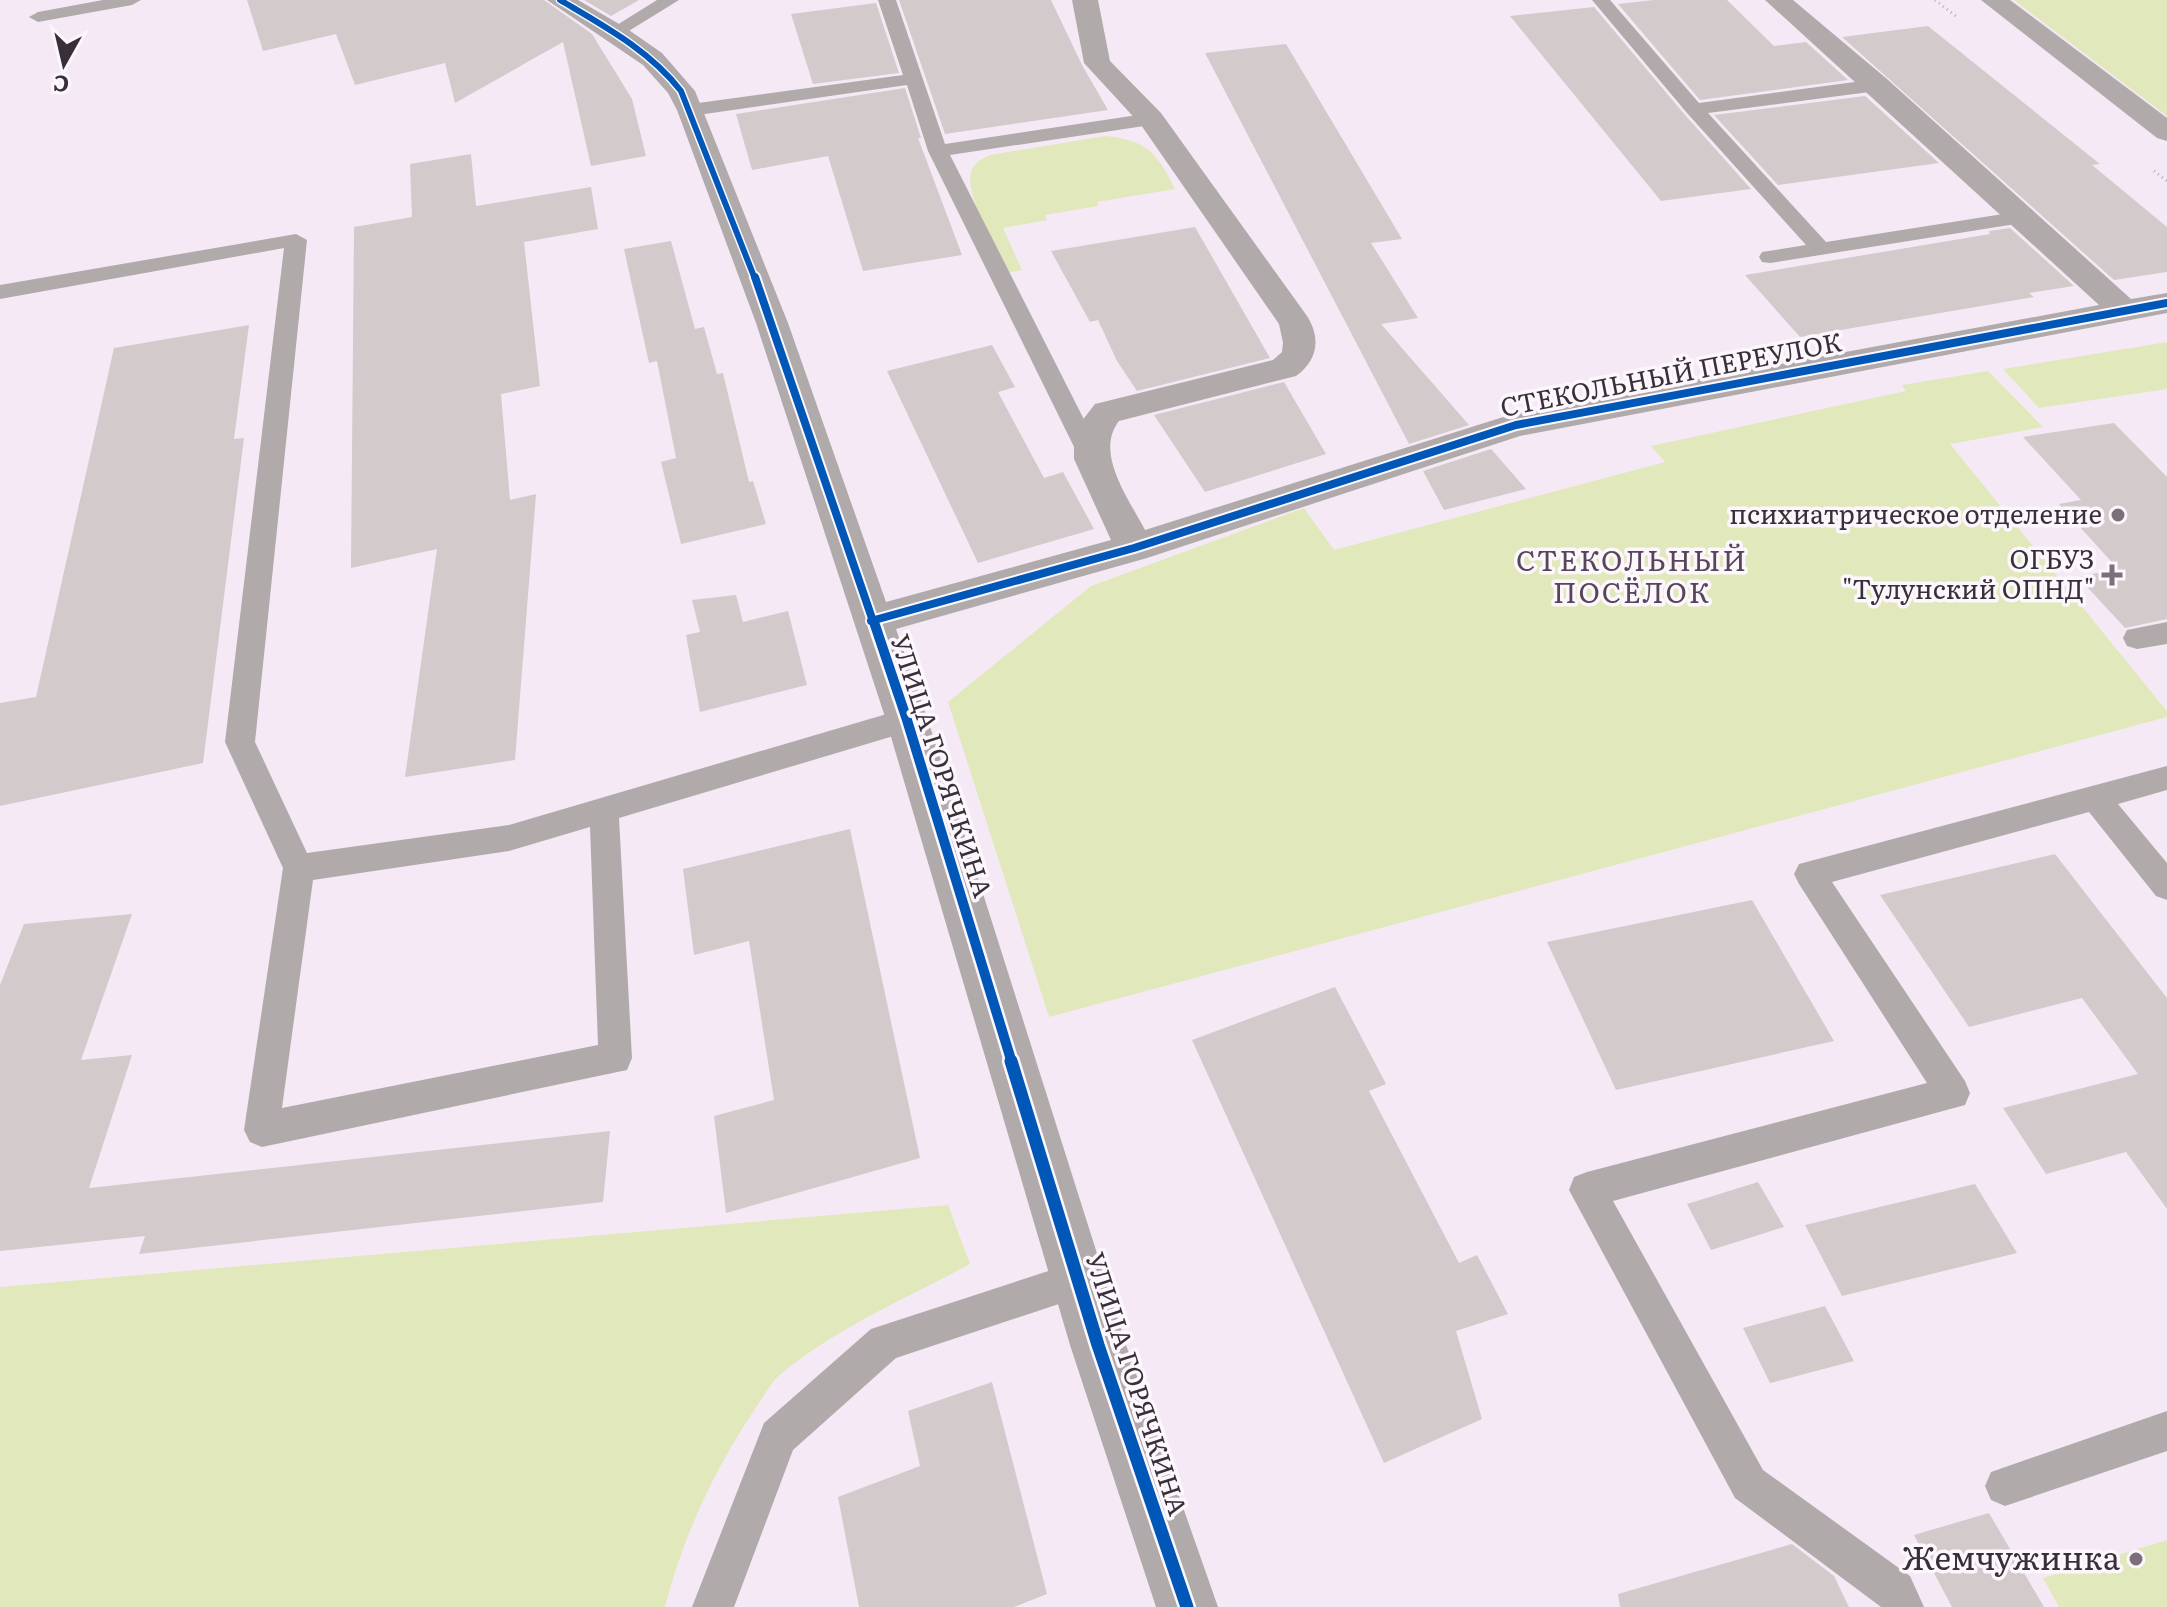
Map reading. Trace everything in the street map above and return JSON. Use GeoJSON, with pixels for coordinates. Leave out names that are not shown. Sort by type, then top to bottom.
{"type":"FeatureCollection","features":[{"type":"Feature","properties":{"kind":"street","name":"УЛИЦА ГОРЯЧКИНА"},"geometry":{"type":"LineString","coordinates":[[560,0],[664,67],[684,92],[772,323],[907,720],[1079,1280],[1187,1607]]}},
{"type":"Feature","properties":{"kind":"street"},"geometry":{"type":"LineString","coordinates":[[1085,0],[1097,63],[1151,119],[1295,323],[1301,348],[1296,361],[1284,368],[1107,412],[1092,445],[1134,548]]}},
{"type":"Feature","properties":{"kind":"street"},"geometry":{"type":"LineString","coordinates":[[1778,0],[1877,85],[2122,309]]}},
{"type":"Feature","properties":{"kind":"street"},"geometry":{"type":"LineString","coordinates":[[1994,0],[2167,132]]}},
{"type":"Feature","properties":{"kind":"street","name":"СТЕКОЛЬНЫЙ ПЕРЕУЛОК"},"geometry":{"type":"LineString","coordinates":[[871,621],[1134,548],[1516,425],[2167,303]]}},
{"type":"Feature","properties":{"kind":"lane"},"geometry":{"type":"LineString","coordinates":[[38,17],[132,0]]}},
{"type":"Feature","properties":{"kind":"lane"},"geometry":{"type":"LineString","coordinates":[[613,33],[670,0]]}},
{"type":"Feature","properties":{"kind":"lane"},"geometry":{"type":"LineString","coordinates":[[887,0],[938,151],[1092,445]]}},
{"type":"Feature","properties":{"kind":"lane"},"geometry":{"type":"LineString","coordinates":[[1601,0],[1694,109],[1821,249]]}},
{"type":"Feature","properties":{"kind":"lane"},"geometry":{"type":"LineString","coordinates":[[691,110],[913,79]]}},
{"type":"Feature","properties":{"kind":"lane"},"geometry":{"type":"LineString","coordinates":[[1694,109],[1877,85]]}},
{"type":"Feature","properties":{"kind":"lane"},"geometry":{"type":"LineString","coordinates":[[938,151],[1151,119]]}},
{"type":"Feature","properties":{"kind":"lane"},"geometry":{"type":"LineString","coordinates":[[1770,257],[2022,217]]}},
{"type":"Feature","properties":{"kind":"lane"},"geometry":{"type":"LineString","coordinates":[[0,292],[296,240],[240,742],[299,868],[262,1130],[615,1058],[604,810]]}},
{"type":"Feature","properties":{"kind":"lane"},"geometry":{"type":"LineString","coordinates":[[2137,638],[2167,633]]}},
{"type":"Feature","properties":{"kind":"lane"},"geometry":{"type":"LineString","coordinates":[[299,868],[509,838],[907,720]]}},
{"type":"Feature","properties":{"kind":"lane"},"geometry":{"type":"LineString","coordinates":[[1903,1607],[1895,1591],[1749,1484],[1587,1190],[1953,1093],[1810,874],[2167,778]]}},
{"type":"Feature","properties":{"kind":"lane"},"geometry":{"type":"LineString","coordinates":[[2095,797],[2167,886]]}},
{"type":"Feature","properties":{"kind":"lane"},"geometry":{"type":"LineString","coordinates":[[713,1607],[778,1437],[885,1343],[1079,1280]]}},
{"type":"Feature","properties":{"kind":"lane"},"geometry":{"type":"LineString","coordinates":[[2005,1486],[2167,1431]]}},
{"type":"Feature","properties":{"kind":"green space"},"geometry":{"type":"Polygon","coordinates":[[[2014,0],[2167,0],[2167,116],[2014,0]]]}},
{"type":"Feature","properties":{"kind":"green space"},"geometry":{"type":"Polygon","coordinates":[[[1105,136],[1131,141],[1149,150],[1175,189],[1097,202],[1098,206],[1045,215],[1047,220],[1003,228],[1022,270],[1007,273],[975,203],[970,175],[974,166],[990,155],[1105,136]]]}},
{"type":"Feature","properties":{"kind":"green space"},"geometry":{"type":"Polygon","coordinates":[[[2167,342],[2167,389],[2039,408],[2003,369],[2167,342]]]}},
{"type":"Feature","properties":{"kind":"green space"},"geometry":{"type":"Polygon","coordinates":[[[1988,371],[2043,427],[1950,444],[2167,711],[2167,717],[1049,1017],[948,702],[1091,586],[1304,508],[1334,550],[1665,462],[1651,446],[1906,391],[1902,385],[1988,371]]]}},
{"type":"Feature","properties":{"kind":"green space"},"geometry":{"type":"Polygon","coordinates":[[[948,1205],[970,1264],[848,1328],[802,1357],[775,1380],[729,1450],[703,1501],[681,1553],[665,1607],[0,1607],[0,1287],[948,1205]]]}},
{"type":"Feature","properties":{"kind":"green space","name":"Жемчужинка"},"geometry":{"type":"Polygon","coordinates":[[[2167,1540],[2167,1607],[2059,1607],[2043,1578],[2167,1540]]]}},
{"type":"Feature","properties":{"kind":"building"},"geometry":{"type":"Polygon","coordinates":[[[247,0],[544,0],[592,34],[632,99],[646,156],[591,166],[563,42],[455,103],[445,63],[355,85],[336,34],[263,51],[247,0]]]}},
{"type":"Feature","properties":{"kind":"building"},"geometry":{"type":"Polygon","coordinates":[[[584,0],[639,0],[611,16],[584,0]]]}},
{"type":"Feature","properties":{"kind":"building"},"geometry":{"type":"Polygon","coordinates":[[[899,0],[1051,0],[1108,110],[945,134],[899,0]]]}},
{"type":"Feature","properties":{"kind":"building"},"geometry":{"type":"Polygon","coordinates":[[[1654,0],[1727,0],[1774,46],[1806,42],[1848,80],[1700,100],[1618,4],[1654,0]]]}},
{"type":"Feature","properties":{"kind":"building"},"geometry":{"type":"Polygon","coordinates":[[[876,3],[899,73],[813,84],[791,14],[876,3]]]}},
{"type":"Feature","properties":{"kind":"building"},"geometry":{"type":"Polygon","coordinates":[[[1594,7],[1751,189],[1661,201],[1510,16],[1594,7]]]}},
{"type":"Feature","properties":{"kind":"building"},"geometry":{"type":"Polygon","coordinates":[[[1928,26],[2100,164],[2092,165],[2167,227],[2167,272],[2114,280],[1842,37],[1928,26]]]}},
{"type":"Feature","properties":{"kind":"building"},"geometry":{"type":"Polygon","coordinates":[[[1286,44],[1402,239],[1371,243],[1418,318],[1381,324],[1469,425],[1409,444],[1205,53],[1286,44]]]}},
{"type":"Feature","properties":{"kind":"building"},"geometry":{"type":"Polygon","coordinates":[[[905,88],[921,138],[918,138],[962,255],[863,271],[828,156],[752,170],[736,114],[905,88]]]}},
{"type":"Feature","properties":{"kind":"building"},"geometry":{"type":"Polygon","coordinates":[[[1865,96],[1939,163],[1778,185],[1714,115],[1865,96]]]}},
{"type":"Feature","properties":{"kind":"building"},"geometry":{"type":"Polygon","coordinates":[[[471,154],[476,206],[591,187],[598,229],[524,242],[540,386],[501,394],[510,500],[536,494],[515,760],[405,777],[437,549],[351,568],[354,227],[412,217],[410,164],[471,154]]]}},
{"type":"Feature","properties":{"kind":"building"},"geometry":{"type":"Polygon","coordinates":[[[1195,227],[1270,358],[1137,391],[1117,361],[1098,320],[1090,322],[1051,251],[1195,227]]]}},
{"type":"Feature","properties":{"kind":"building"},"geometry":{"type":"Polygon","coordinates":[[[2010,228],[2074,286],[2029,293],[2034,297],[1800,337],[1745,275],[1990,234],[1989,231],[2010,228]]]}},
{"type":"Feature","properties":{"kind":"building"},"geometry":{"type":"Polygon","coordinates":[[[671,241],[695,329],[704,327],[717,374],[723,373],[749,482],[753,481],[766,524],[681,544],[661,462],[676,458],[657,361],[649,363],[624,249],[671,241]]]}},
{"type":"Feature","properties":{"kind":"building"},"geometry":{"type":"Polygon","coordinates":[[[249,325],[234,439],[244,438],[203,763],[0,806],[0,703],[36,697],[114,348],[249,325]]]}},
{"type":"Feature","properties":{"kind":"building"},"geometry":{"type":"Polygon","coordinates":[[[992,345],[1015,387],[998,392],[1044,478],[1063,472],[1094,529],[978,563],[887,371],[992,345]]]}},
{"type":"Feature","properties":{"kind":"building"},"geometry":{"type":"Polygon","coordinates":[[[1284,382],[1326,454],[1205,492],[1154,415],[1284,382]]]}},
{"type":"Feature","properties":{"kind":"building","name":"психиатрическое отделение"},"geometry":{"type":"Polygon","coordinates":[[[2114,423],[2167,477],[2167,619],[2125,628],[2078,577],[2118,569],[2059,504],[2081,500],[2023,437],[2114,423]]]}},
{"type":"Feature","properties":{"kind":"building"},"geometry":{"type":"Polygon","coordinates":[[[1491,449],[1526,489],[1444,510],[1423,471],[1491,449]]]}},
{"type":"Feature","properties":{"kind":"building"},"geometry":{"type":"Polygon","coordinates":[[[736,595],[743,622],[788,611],[807,685],[700,712],[686,635],[700,632],[692,600],[736,595]]]}},
{"type":"Feature","properties":{"kind":"building"},"geometry":{"type":"Polygon","coordinates":[[[850,829],[920,1158],[726,1213],[714,1116],[774,1100],[749,941],[694,955],[683,869],[850,829]]]}},
{"type":"Feature","properties":{"kind":"building"},"geometry":{"type":"Polygon","coordinates":[[[2055,854],[2167,998],[2167,1209],[2126,1152],[2046,1174],[2003,1108],[2138,1074],[2082,998],[1969,1027],[1880,895],[2055,854]]]}},
{"type":"Feature","properties":{"kind":"building"},"geometry":{"type":"Polygon","coordinates":[[[1752,900],[1834,1041],[1616,1090],[1547,942],[1752,900]]]}},
{"type":"Feature","properties":{"kind":"building"},"geometry":{"type":"Polygon","coordinates":[[[132,914],[81,1060],[132,1055],[89,1188],[610,1131],[603,1202],[139,1254],[145,1236],[0,1251],[0,985],[24,924],[132,914]]]}},
{"type":"Feature","properties":{"kind":"building"},"geometry":{"type":"Polygon","coordinates":[[[1335,987],[1386,1084],[1369,1091],[1459,1263],[1477,1255],[1508,1314],[1456,1331],[1482,1419],[1384,1463],[1192,1040],[1335,987]]]}},
{"type":"Feature","properties":{"kind":"building"},"geometry":{"type":"Polygon","coordinates":[[[1758,1182],[1784,1227],[1711,1250],[1687,1204],[1758,1182]]]}},
{"type":"Feature","properties":{"kind":"building"},"geometry":{"type":"Polygon","coordinates":[[[1975,1184],[2017,1253],[1842,1296],[1805,1225],[1975,1184]]]}},
{"type":"Feature","properties":{"kind":"building"},"geometry":{"type":"Polygon","coordinates":[[[1825,1306],[1854,1361],[1770,1383],[1743,1328],[1825,1306]]]}},
{"type":"Feature","properties":{"kind":"building"},"geometry":{"type":"Polygon","coordinates":[[[992,1382],[1047,1594],[1014,1607],[859,1607],[838,1497],[920,1466],[908,1411],[992,1382]]]}},
{"type":"Feature","properties":{"kind":"building"},"geometry":{"type":"Polygon","coordinates":[[[1989,1513],[2044,1607],[1952,1607],[1914,1535],[1989,1513]]]}},
{"type":"Feature","properties":{"kind":"building"},"geometry":{"type":"Polygon","coordinates":[[[1792,1544],[1834,1576],[1849,1607],[1620,1607],[1618,1594],[1792,1544]]]}},
{"type":"Feature","properties":{"kind":"cycle path"},"geometry":{"type":"LineString","coordinates":[[560,0],[616,33],[652,59],[668,74],[691,110],[772,323],[907,720],[1098,1345],[1187,1607]]}},
{"type":"Feature","properties":{"kind":"cycle path"},"geometry":{"type":"LineString","coordinates":[[871,621],[1134,548],[1516,425],[2167,303]]}},
{"type":"Feature","properties":{"kind":"place","name":"психиатрическое отделение"},"geometry":{"type":"Point","coordinates":[2118,515]}},
{"type":"Feature","properties":{"kind":"place","name":"ОГБУЗ \"Тулунский ОПНД\""},"geometry":{"type":"Point","coordinates":[2112,575]}},
{"type":"Feature","properties":{"kind":"place","name":"Жемчужинка"},"geometry":{"type":"Point","coordinates":[2136,1559]}},
{"type":"Feature","properties":{"kind":"district","name":"СТЕКОЛЬНЫЙ ПОСЁЛОК"},"geometry":{"type":"Point","coordinates":[1632,577]}}]}
